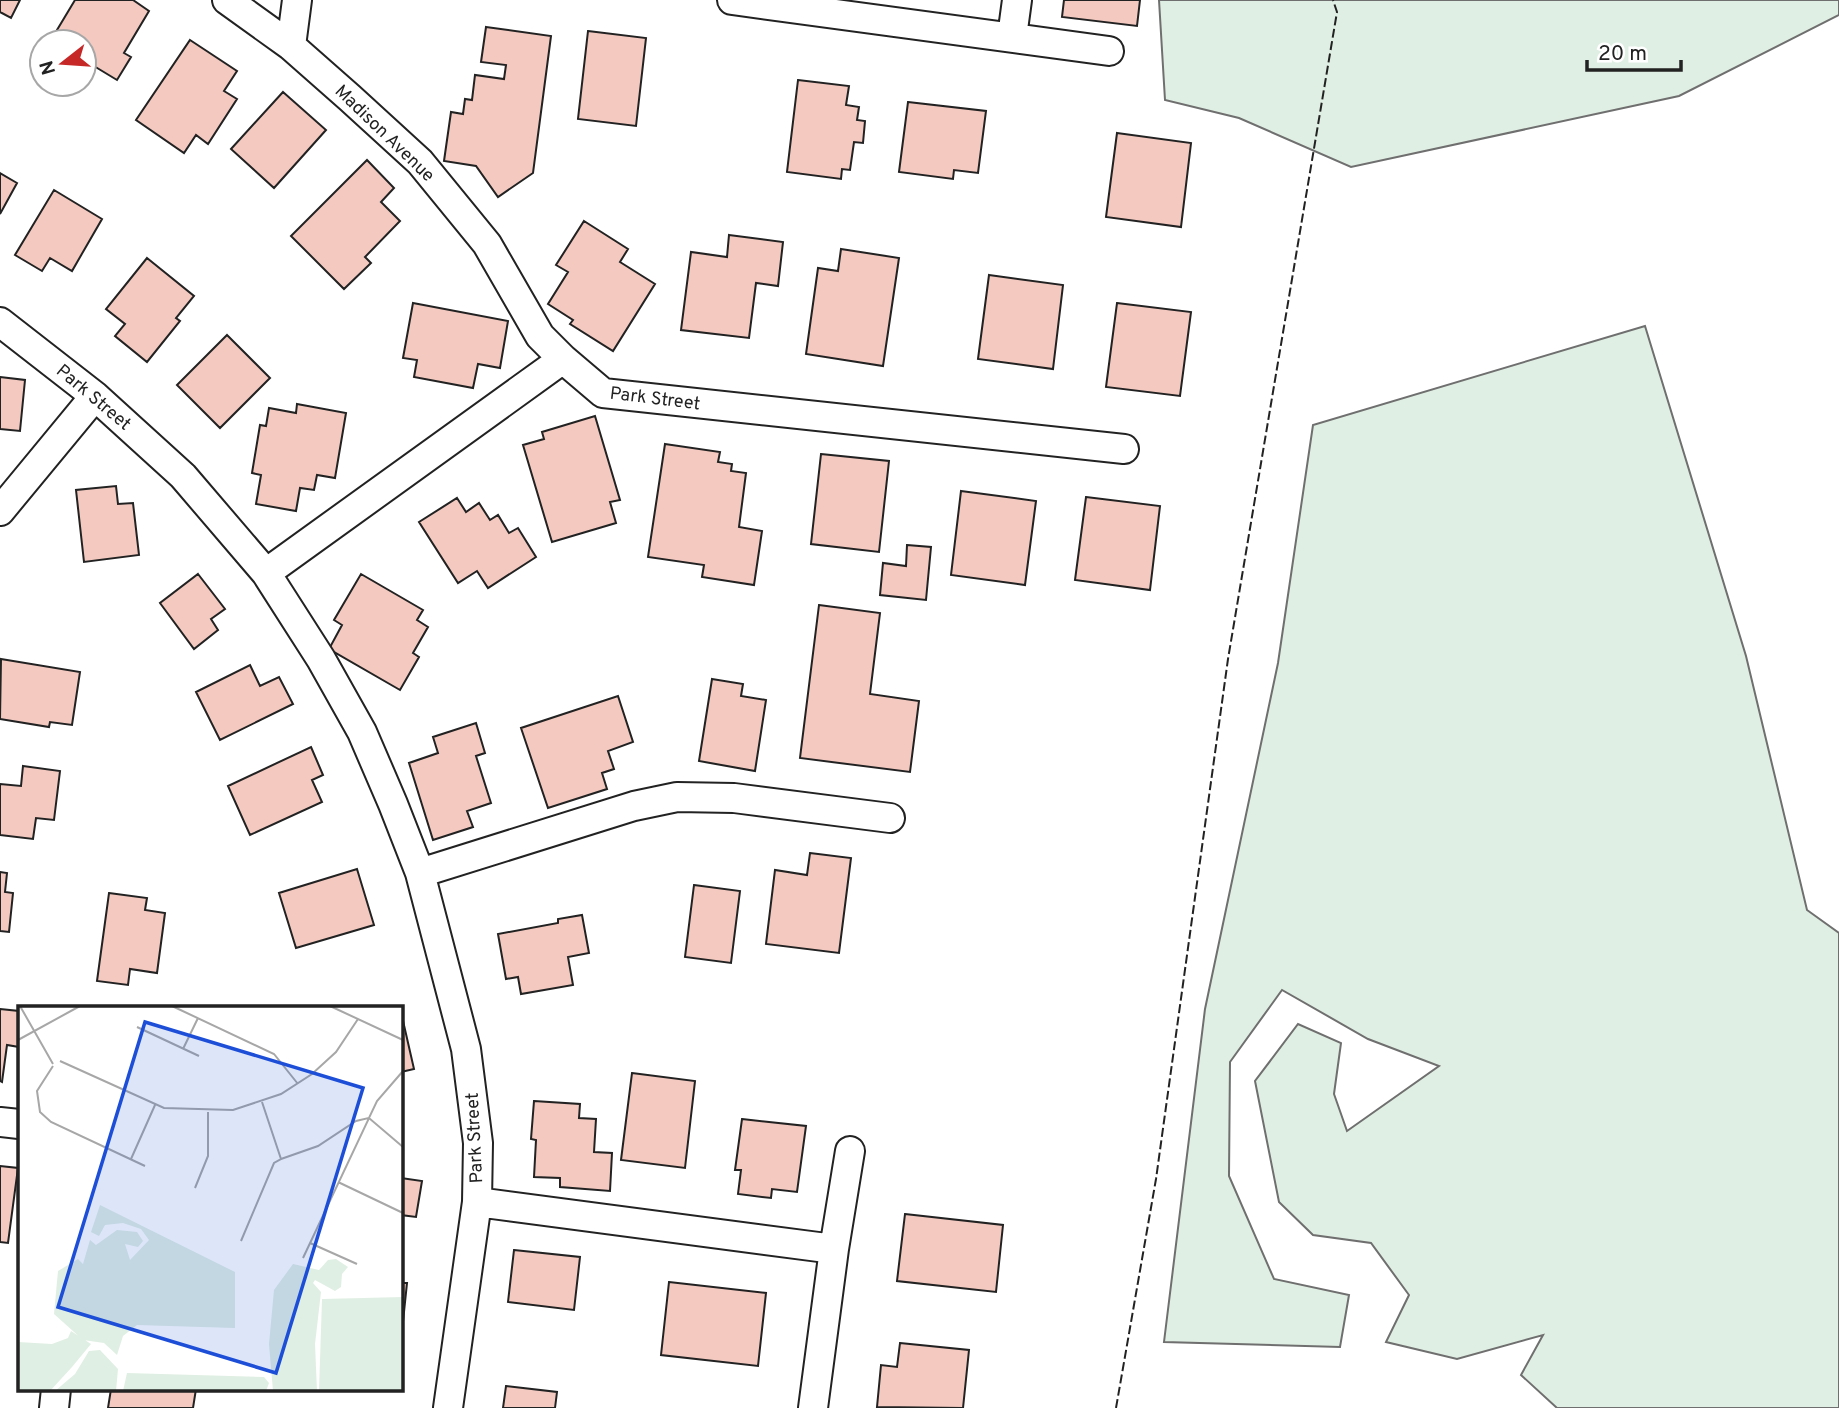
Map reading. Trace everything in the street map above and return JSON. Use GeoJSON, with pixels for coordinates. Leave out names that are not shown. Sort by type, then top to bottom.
{"type":"FeatureCollection","features":[{"type":"Feature","properties":{"kind":"street","name":"Madison Avenue"},"geometry":{"type":"LineString","coordinates":[[227,0],[291,46],[420,162],[487,244],[540,336],[563,359]]}},
{"type":"Feature","properties":{"kind":"street"},"geometry":{"type":"LineString","coordinates":[[291,46],[297,0]]}},
{"type":"Feature","properties":{"kind":"street"},"geometry":{"type":"LineString","coordinates":[[732,0],[1109,51]]}},
{"type":"Feature","properties":{"kind":"street"},"geometry":{"type":"LineString","coordinates":[[1012,37],[1017,0]]}},
{"type":"Feature","properties":{"kind":"street","name":"Park Street"},"geometry":{"type":"LineString","coordinates":[[0,322],[95,396],[183,476],[266,573],[321,659],[362,733],[420,873],[466,1049],[478,1143],[477,1202],[447,1408]]}},
{"type":"Feature","properties":{"kind":"street"},"geometry":{"type":"LineString","coordinates":[[266,573],[563,359]]}},
{"type":"Feature","properties":{"kind":"street","name":"Park Street"},"geometry":{"type":"LineString","coordinates":[[563,359],[603,394],[1124,449]]}},
{"type":"Feature","properties":{"kind":"street"},"geometry":{"type":"LineString","coordinates":[[0,511],[95,396]]}},
{"type":"Feature","properties":{"kind":"street"},"geometry":{"type":"LineString","coordinates":[[420,873],[634,806],[677,797],[734,798],[890,818]]}},
{"type":"Feature","properties":{"kind":"street"},"geometry":{"type":"LineString","coordinates":[[0,1122],[18,1124]]}},
{"type":"Feature","properties":{"kind":"street"},"geometry":{"type":"LineString","coordinates":[[813,1408],[850,1151]]}},
{"type":"Feature","properties":{"kind":"street"},"geometry":{"type":"LineString","coordinates":[[477,1202],[834,1248]]}},
{"type":"Feature","properties":{"kind":"street"},"geometry":{"type":"LineString","coordinates":[[54,1408],[57,1390]]}},
{"type":"Feature","properties":{"kind":"green space"},"geometry":{"type":"Polygon","coordinates":[[[1159,0],[1839,0],[1839,15],[1679,96],[1351,167],[1239,118],[1165,100],[1159,0]]]}},
{"type":"Feature","properties":{"kind":"green space"},"geometry":{"type":"Polygon","coordinates":[[[1645,326],[1746,656],[1807,910],[1839,933],[1839,1408],[1557,1408],[1521,1375],[1543,1335],[1457,1359],[1386,1342],[1409,1295],[1371,1243],[1313,1235],[1279,1202],[1255,1081],[1298,1024],[1341,1043],[1334,1094],[1347,1131],[1439,1066],[1368,1039],[1282,990],[1230,1062],[1229,1176],[1274,1279],[1349,1295],[1340,1347],[1164,1342],[1205,1009],[1278,663],[1313,425],[1645,326]]]}},
{"type":"Feature","properties":{"kind":"building"},"geometry":{"type":"Polygon","coordinates":[[[0,0],[20,0],[11,18],[0,12],[0,0]]]}},
{"type":"Feature","properties":{"kind":"building"},"geometry":{"type":"Polygon","coordinates":[[[75,0],[133,0],[149,11],[124,53],[131,57],[117,80],[98,68],[98,28],[58,28],[75,0]]]}},
{"type":"Feature","properties":{"kind":"building"},"geometry":{"type":"Polygon","coordinates":[[[1064,0],[1140,0],[1137,26],[1062,17],[1064,0]]]}},
{"type":"Feature","properties":{"kind":"building"},"geometry":{"type":"Polygon","coordinates":[[[486,27],[551,36],[533,173],[498,197],[476,166],[444,161],[451,112],[463,114],[465,99],[472,100],[475,75],[504,79],[506,65],[481,62],[486,27]]]}},
{"type":"Feature","properties":{"kind":"building"},"geometry":{"type":"Polygon","coordinates":[[[588,31],[646,38],[636,126],[578,119],[588,31]]]}},
{"type":"Feature","properties":{"kind":"building"},"geometry":{"type":"Polygon","coordinates":[[[190,40],[237,71],[224,91],[237,99],[208,144],[196,135],[184,153],[136,120],[190,40]]]}},
{"type":"Feature","properties":{"kind":"building"},"geometry":{"type":"Polygon","coordinates":[[[798,80],[849,86],[846,105],[859,107],[857,120],[865,121],[863,143],[854,142],[850,170],[842,169],[841,179],[787,172],[798,80]]]}},
{"type":"Feature","properties":{"kind":"building"},"geometry":{"type":"Polygon","coordinates":[[[283,92],[326,130],[274,188],[231,149],[283,92]]]}},
{"type":"Feature","properties":{"kind":"building"},"geometry":{"type":"Polygon","coordinates":[[[908,102],[986,111],[978,173],[954,170],[953,179],[899,172],[908,102]]]}},
{"type":"Feature","properties":{"kind":"building"},"geometry":{"type":"Polygon","coordinates":[[[1117,133],[1191,143],[1181,227],[1106,217],[1117,133]]]}},
{"type":"Feature","properties":{"kind":"building"},"geometry":{"type":"Polygon","coordinates":[[[367,160],[394,188],[381,202],[400,221],[365,257],[371,263],[344,289],[291,236],[367,160]]]}},
{"type":"Feature","properties":{"kind":"building"},"geometry":{"type":"Polygon","coordinates":[[[0,173],[17,183],[0,214],[0,173]]]}},
{"type":"Feature","properties":{"kind":"building"},"geometry":{"type":"Polygon","coordinates":[[[54,190],[102,219],[72,271],[50,258],[42,271],[15,255],[54,190]]]}},
{"type":"Feature","properties":{"kind":"building"},"geometry":{"type":"Polygon","coordinates":[[[584,221],[628,249],[620,262],[655,284],[613,351],[570,324],[573,320],[548,304],[568,272],[556,265],[584,221]]]}},
{"type":"Feature","properties":{"kind":"building"},"geometry":{"type":"Polygon","coordinates":[[[729,235],[783,242],[778,286],[756,283],[749,338],[681,330],[691,252],[727,257],[729,235]]]}},
{"type":"Feature","properties":{"kind":"building"},"geometry":{"type":"Polygon","coordinates":[[[841,249],[899,258],[883,366],[806,354],[818,268],[838,271],[841,249]]]}},
{"type":"Feature","properties":{"kind":"building"},"geometry":{"type":"Polygon","coordinates":[[[147,258],[194,296],[176,318],[180,321],[147,362],[115,336],[125,324],[106,309],[147,258]]]}},
{"type":"Feature","properties":{"kind":"building"},"geometry":{"type":"Polygon","coordinates":[[[989,275],[1063,285],[1053,369],[978,359],[989,275]]]}},
{"type":"Feature","properties":{"kind":"building"},"geometry":{"type":"Polygon","coordinates":[[[413,303],[508,321],[500,368],[478,364],[473,388],[414,377],[417,360],[403,358],[413,303]]]}},
{"type":"Feature","properties":{"kind":"building"},"geometry":{"type":"Polygon","coordinates":[[[1117,303],[1191,312],[1180,396],[1106,387],[1117,303]]]}},
{"type":"Feature","properties":{"kind":"building"},"geometry":{"type":"Polygon","coordinates":[[[227,335],[270,378],[220,428],[177,385],[227,335]]]}},
{"type":"Feature","properties":{"kind":"building"},"geometry":{"type":"Polygon","coordinates":[[[0,377],[25,380],[20,431],[0,429],[0,377]]]}},
{"type":"Feature","properties":{"kind":"building"},"geometry":{"type":"Polygon","coordinates":[[[297,404],[346,413],[335,478],[317,475],[314,490],[300,488],[296,511],[256,504],[261,475],[252,473],[260,425],[266,426],[269,408],[296,413],[297,404]]]}},
{"type":"Feature","properties":{"kind":"building"},"geometry":{"type":"Polygon","coordinates":[[[595,416],[620,500],[610,502],[616,523],[552,542],[523,445],[544,439],[542,432],[595,416]]]}},
{"type":"Feature","properties":{"kind":"building"},"geometry":{"type":"Polygon","coordinates":[[[665,444],[720,452],[718,462],[732,464],[731,471],[746,473],[739,527],[762,531],[754,585],[702,577],[704,565],[648,557],[665,444]]]}},
{"type":"Feature","properties":{"kind":"building"},"geometry":{"type":"Polygon","coordinates":[[[821,454],[889,461],[879,552],[811,544],[821,454]]]}},
{"type":"Feature","properties":{"kind":"building"},"geometry":{"type":"Polygon","coordinates":[[[116,486],[118,504],[133,503],[139,555],[84,562],[76,490],[116,486]]]}},
{"type":"Feature","properties":{"kind":"building"},"geometry":{"type":"Polygon","coordinates":[[[961,491],[1036,501],[1025,585],[951,575],[961,491]]]}},
{"type":"Feature","properties":{"kind":"building"},"geometry":{"type":"Polygon","coordinates":[[[1086,497],[1160,506],[1150,590],[1075,580],[1086,497]]]}},
{"type":"Feature","properties":{"kind":"building"},"geometry":{"type":"Polygon","coordinates":[[[457,498],[466,512],[479,503],[490,520],[498,515],[509,533],[518,528],[536,557],[488,588],[477,571],[458,583],[419,522],[457,498]]]}},
{"type":"Feature","properties":{"kind":"building"},"geometry":{"type":"Polygon","coordinates":[[[907,545],[931,547],[926,600],[880,595],[883,563],[906,566],[907,545]]]}},
{"type":"Feature","properties":{"kind":"building"},"geometry":{"type":"Polygon","coordinates":[[[198,574],[225,609],[211,619],[218,630],[194,649],[160,603],[198,574]]]}},
{"type":"Feature","properties":{"kind":"building"},"geometry":{"type":"Polygon","coordinates":[[[361,574],[423,610],[417,620],[428,627],[413,653],[419,657],[400,690],[329,649],[342,625],[334,620],[361,574]]]}},
{"type":"Feature","properties":{"kind":"building"},"geometry":{"type":"Polygon","coordinates":[[[819,605],[880,613],[870,694],[919,701],[910,772],[800,758],[819,605]]]}},
{"type":"Feature","properties":{"kind":"building"},"geometry":{"type":"Polygon","coordinates":[[[1,659],[80,672],[72,725],[50,722],[49,727],[0,719],[1,659]]]}},
{"type":"Feature","properties":{"kind":"building"},"geometry":{"type":"Polygon","coordinates":[[[250,665],[260,686],[279,677],[293,704],[220,740],[196,692],[250,665]]]}},
{"type":"Feature","properties":{"kind":"building"},"geometry":{"type":"Polygon","coordinates":[[[712,679],[743,684],[741,696],[766,700],[755,771],[699,761],[712,679]]]}},
{"type":"Feature","properties":{"kind":"building"},"geometry":{"type":"Polygon","coordinates":[[[618,696],[633,742],[608,751],[614,769],[602,773],[607,789],[548,808],[521,728],[618,696]]]}},
{"type":"Feature","properties":{"kind":"building"},"geometry":{"type":"Polygon","coordinates":[[[476,723],[485,753],[476,756],[491,803],[467,811],[473,827],[433,840],[409,763],[438,753],[433,737],[476,723]]]}},
{"type":"Feature","properties":{"kind":"building"},"geometry":{"type":"Polygon","coordinates":[[[311,747],[323,775],[312,780],[322,802],[250,835],[228,786],[311,747]]]}},
{"type":"Feature","properties":{"kind":"building"},"geometry":{"type":"Polygon","coordinates":[[[23,766],[60,771],[54,820],[36,818],[33,839],[0,835],[0,784],[21,786],[23,766]]]}},
{"type":"Feature","properties":{"kind":"building"},"geometry":{"type":"Polygon","coordinates":[[[810,853],[851,858],[839,953],[766,944],[775,870],[807,875],[810,853]]]}},
{"type":"Feature","properties":{"kind":"building"},"geometry":{"type":"Polygon","coordinates":[[[357,869],[374,925],[296,948],[279,893],[357,869]]]}},
{"type":"Feature","properties":{"kind":"building"},"geometry":{"type":"Polygon","coordinates":[[[0,872],[7,873],[5,892],[13,893],[9,932],[0,931],[0,872]]]}},
{"type":"Feature","properties":{"kind":"building"},"geometry":{"type":"Polygon","coordinates":[[[694,885],[740,891],[731,963],[685,957],[694,885]]]}},
{"type":"Feature","properties":{"kind":"building"},"geometry":{"type":"Polygon","coordinates":[[[109,893],[147,898],[145,910],[165,913],[157,973],[130,969],[128,985],[97,981],[109,893]]]}},
{"type":"Feature","properties":{"kind":"building"},"geometry":{"type":"Polygon","coordinates":[[[582,915],[589,953],[568,957],[573,985],[521,994],[518,977],[506,979],[498,934],[558,923],[558,919],[582,915]]]}},
{"type":"Feature","properties":{"kind":"building"},"geometry":{"type":"Polygon","coordinates":[[[0,1009],[18,1011],[18,1047],[7,1045],[2,1082],[0,1009]]]}},
{"type":"Feature","properties":{"kind":"building"},"geometry":{"type":"Polygon","coordinates":[[[402,1016],[414,1069],[402,1072],[402,1016]]]}},
{"type":"Feature","properties":{"kind":"building"},"geometry":{"type":"Polygon","coordinates":[[[632,1073],[695,1081],[685,1168],[621,1160],[632,1073]]]}},
{"type":"Feature","properties":{"kind":"building"},"geometry":{"type":"Polygon","coordinates":[[[534,1101],[580,1104],[579,1118],[596,1119],[594,1152],[612,1153],[610,1191],[560,1187],[560,1178],[534,1177],[536,1140],[531,1139],[534,1101]]]}},
{"type":"Feature","properties":{"kind":"building"},"geometry":{"type":"Polygon","coordinates":[[[742,1119],[806,1126],[797,1192],[772,1189],[771,1198],[738,1194],[741,1170],[735,1170],[742,1119]]]}},
{"type":"Feature","properties":{"kind":"building"},"geometry":{"type":"Polygon","coordinates":[[[0,1166],[18,1168],[8,1243],[0,1242],[0,1166]]]}},
{"type":"Feature","properties":{"kind":"building"},"geometry":{"type":"Polygon","coordinates":[[[402,1178],[422,1181],[416,1217],[402,1215],[402,1178]]]}},
{"type":"Feature","properties":{"kind":"building"},"geometry":{"type":"Polygon","coordinates":[[[905,1214],[1003,1225],[996,1292],[897,1281],[905,1214]]]}},
{"type":"Feature","properties":{"kind":"building"},"geometry":{"type":"Polygon","coordinates":[[[514,1250],[580,1257],[574,1310],[508,1302],[514,1250]]]}},
{"type":"Feature","properties":{"kind":"building"},"geometry":{"type":"Polygon","coordinates":[[[669,1282],[766,1293],[758,1366],[661,1355],[669,1282]]]}},
{"type":"Feature","properties":{"kind":"building"},"geometry":{"type":"Polygon","coordinates":[[[402,1283],[407,1283],[402,1331],[402,1283]]]}},
{"type":"Feature","properties":{"kind":"building"},"geometry":{"type":"Polygon","coordinates":[[[900,1343],[969,1350],[963,1408],[877,1407],[881,1365],[897,1367],[900,1343]]]}},
{"type":"Feature","properties":{"kind":"building"},"geometry":{"type":"Polygon","coordinates":[[[506,1386],[557,1392],[555,1408],[503,1408],[506,1386]]]}},
{"type":"Feature","properties":{"kind":"building"},"geometry":{"type":"Polygon","coordinates":[[[111,1390],[196,1390],[193,1408],[108,1408],[111,1390]]]}},
{"type":"Feature","properties":{"kind":"fence"},"geometry":{"type":"LineString","coordinates":[[1116,1408],[1156,1179],[1228,659],[1337,12],[1333,0]]}}]}
